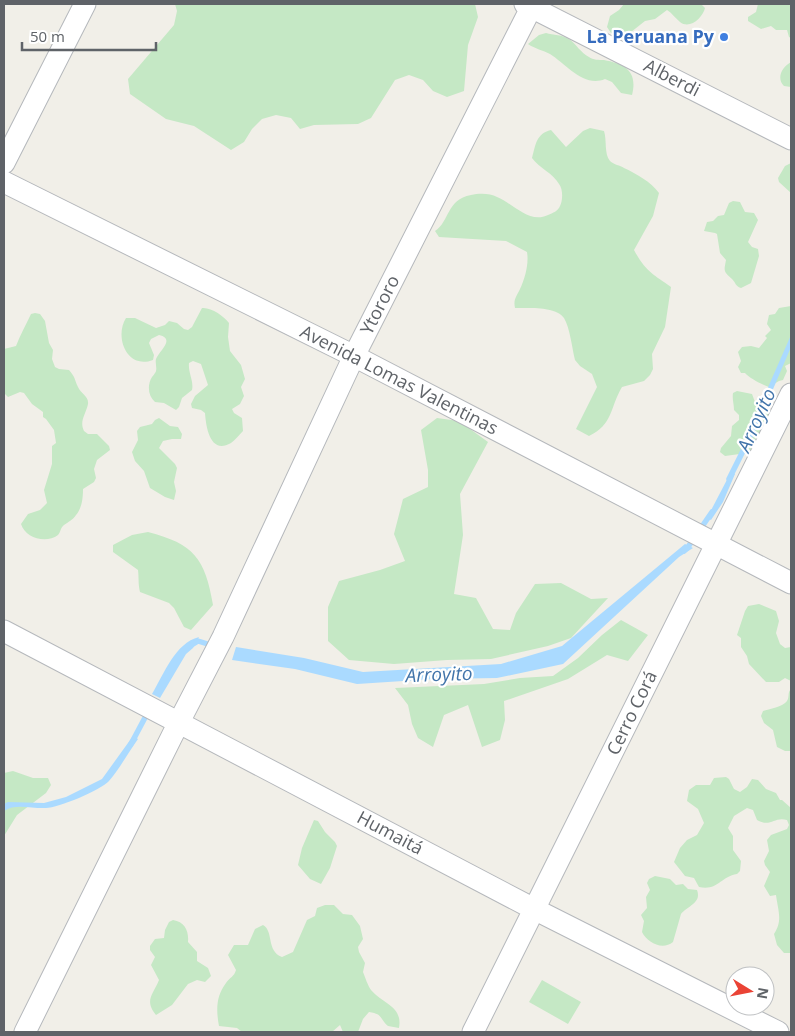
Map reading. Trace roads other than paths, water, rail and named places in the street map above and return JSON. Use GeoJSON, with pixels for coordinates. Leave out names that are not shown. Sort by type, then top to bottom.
{"type":"FeatureCollection","features":[{"type":"Feature","properties":{"kind":"street"},"geometry":{"type":"LineString","coordinates":[[4,163],[86,4]]}},
{"type":"Feature","properties":{"kind":"street","name":"Alberdi"},"geometry":{"type":"LineString","coordinates":[[530,5],[791,139]]}},
{"type":"Feature","properties":{"kind":"street","name":"Ytororo"},"geometry":{"type":"LineString","coordinates":[[25,1032],[178,722],[219,644],[354,356],[530,5]]}},
{"type":"Feature","properties":{"kind":"street","name":"Avenida Lomas Valentinas"},"geometry":{"type":"LineString","coordinates":[[4,182],[354,356],[791,583]]}},
{"type":"Feature","properties":{"kind":"street","name":"Cerro Corá"},"geometry":{"type":"LineString","coordinates":[[473,1032],[534,909],[703,538],[791,394]]}},
{"type":"Feature","properties":{"kind":"street","name":"Humaitá"},"geometry":{"type":"LineString","coordinates":[[4,631],[534,909],[778,1032]]}},
{"type":"Feature","properties":{"kind":"water"},"geometry":{"type":"Polygon","coordinates":[[[791,335],[791,347],[747,450],[741,449],[791,335]]]}},
{"type":"Feature","properties":{"kind":"water"},"geometry":{"type":"Polygon","coordinates":[[[731,472],[735,474],[723,502],[711,520],[707,518],[731,472]]]}},
{"type":"Feature","properties":{"kind":"water"},"geometry":{"type":"Polygon","coordinates":[[[685,544],[693,548],[679,557],[563,664],[497,678],[434,679],[357,684],[295,669],[232,660],[236,647],[304,658],[363,672],[501,664],[562,646],[685,544]]]}},
{"type":"Feature","properties":{"kind":"water"},"geometry":{"type":"Polygon","coordinates":[[[199,637],[193,648],[186,654],[160,698],[152,694],[177,652],[191,640],[199,637]]]}},
{"type":"Feature","properties":{"kind":"water"},"geometry":{"type":"Polygon","coordinates":[[[133,736],[138,739],[109,781],[104,785],[69,802],[52,807],[13,807],[4,811],[4,804],[8,802],[44,803],[66,797],[102,779],[133,736]]]}},
{"type":"Feature","properties":{"kind":"waterway","name":"Arroyito"},"geometry":{"type":"LineString","coordinates":[[729,479],[747,443]]}},
{"type":"Feature","properties":{"kind":"waterway","name":"Arroyito"},"geometry":{"type":"LineString","coordinates":[[684,551],[712,512]]}},
{"type":"Feature","properties":{"kind":"waterway","name":"Arroyito"},"geometry":{"type":"LineString","coordinates":[[190,646],[198,641],[214,646]]}},
{"type":"Feature","properties":{"kind":"waterway","name":"Arroyito"},"geometry":{"type":"LineString","coordinates":[[131,744],[148,712]]}},
{"type":"Feature","properties":{"kind":"place","name":"La Peruana Py"},"geometry":{"type":"Point","coordinates":[724,37]}}]}
